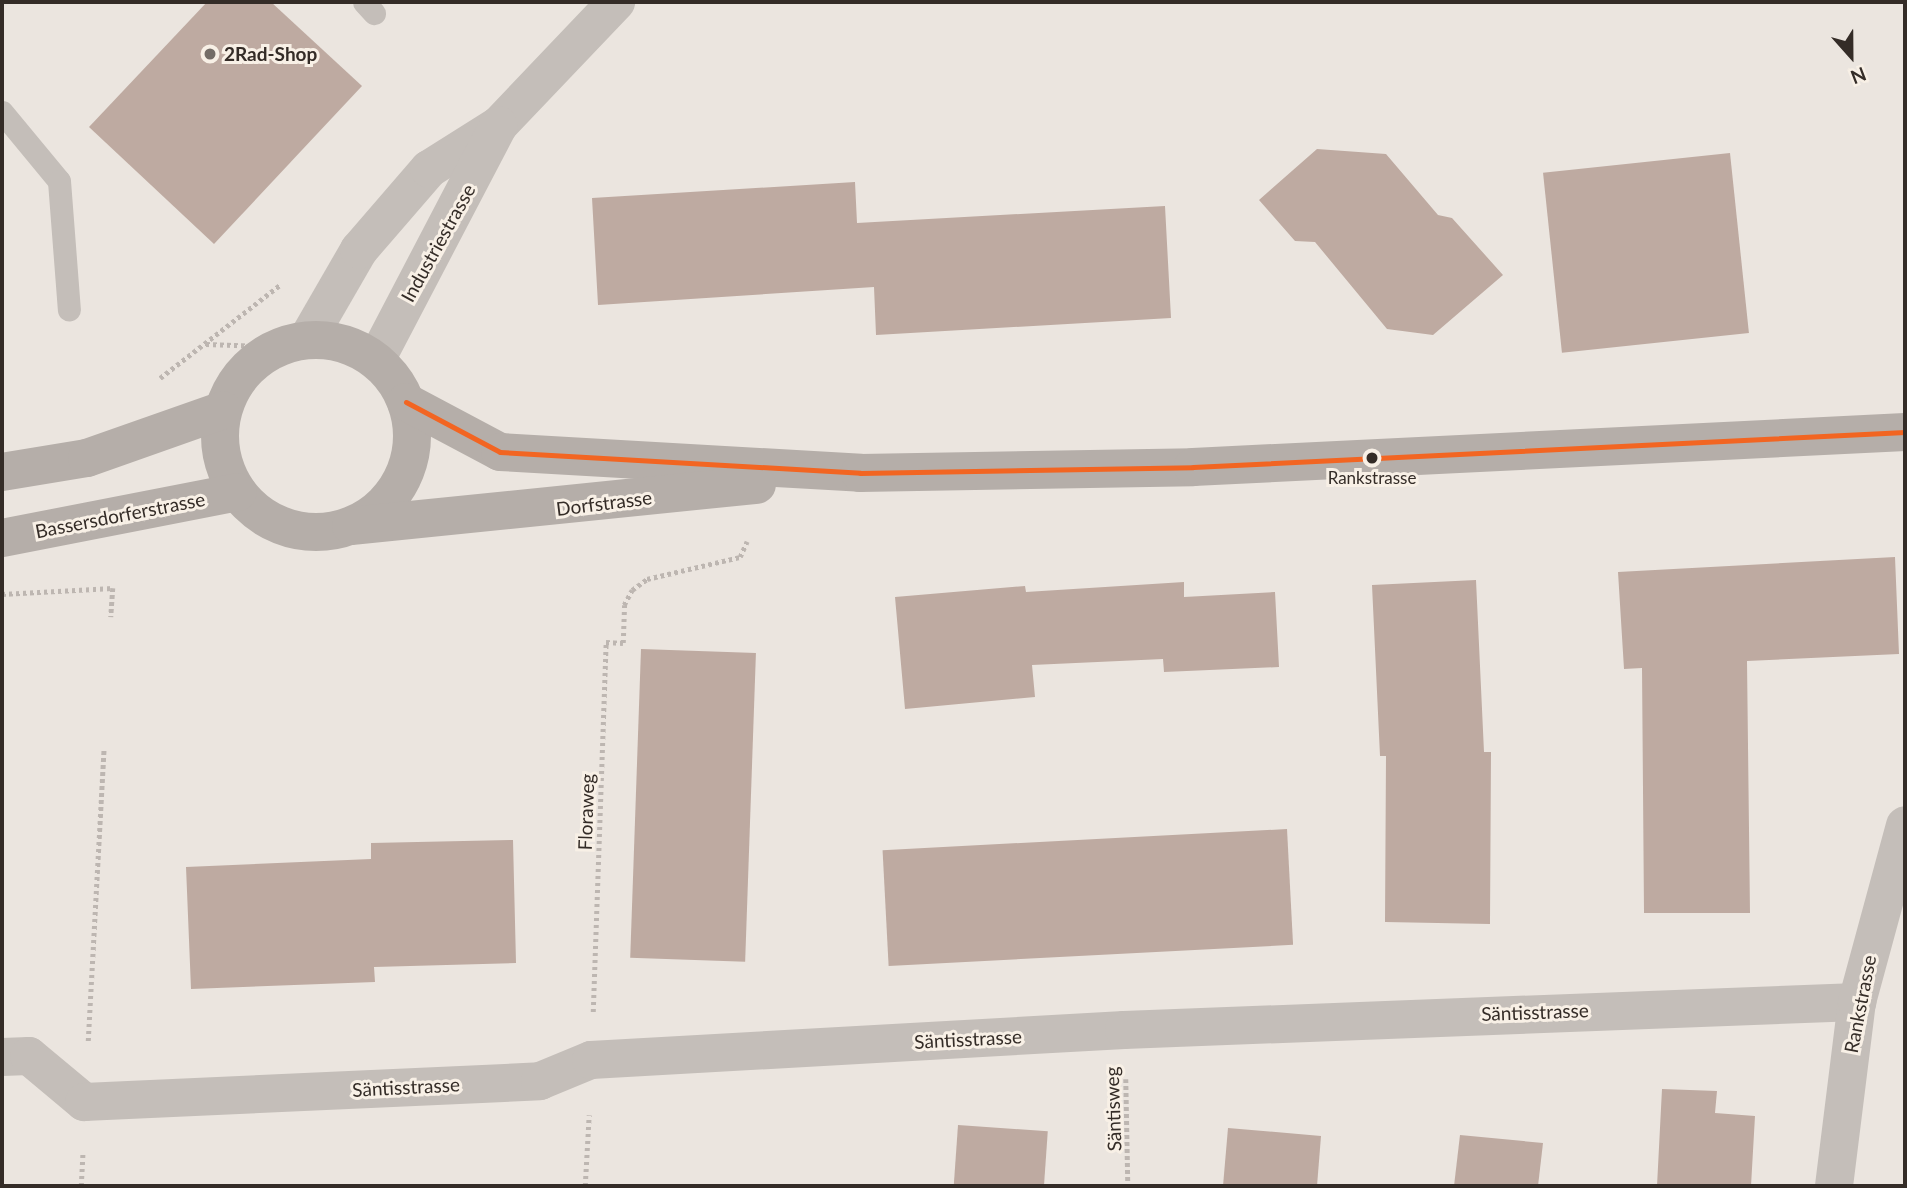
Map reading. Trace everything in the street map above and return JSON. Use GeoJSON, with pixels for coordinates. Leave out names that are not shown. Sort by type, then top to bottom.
{"type":"FeatureCollection","features":[{"type":"Feature","properties":{"kind":"main road"},"geometry":{"type":"LineString","coordinates":[[293,344],[354,347],[376,360],[406,402],[412,428],[402,478],[389,499],[348,526],[324,531],[276,523],[238,492],[225,466],[223,410],[235,384],[293,344]]}},
{"type":"Feature","properties":{"kind":"main road","name":"Dorfstrasse"},"geometry":{"type":"LineString","coordinates":[[406,402],[500,452],[860,473],[1193,467],[1905,432]]}},
{"type":"Feature","properties":{"kind":"main road"},"geometry":{"type":"LineString","coordinates":[[2,472],[87,458],[223,410]]}},
{"type":"Feature","properties":{"kind":"main road","name":"Dorfstrasse"},"geometry":{"type":"LineString","coordinates":[[348,526],[860,473]]}},
{"type":"Feature","properties":{"kind":"main road","name":"Bassersdorferstrasse"},"geometry":{"type":"LineString","coordinates":[[2,538],[238,492]]}},
{"type":"Feature","properties":{"kind":"street","name":"Industriestrasse"},"geometry":{"type":"LineString","coordinates":[[293,344],[359,250],[429,170],[499,125],[616,2]]}},
{"type":"Feature","properties":{"kind":"street","name":"Industriestrasse"},"geometry":{"type":"LineString","coordinates":[[376,360],[499,125]]}},
{"type":"Feature","properties":{"kind":"street","name":"Rankstrasse"},"geometry":{"type":"LineString","coordinates":[[1834,1186],[1857,1002],[1905,825]]}},
{"type":"Feature","properties":{"kind":"street","name":"Säntisstrasse"},"geometry":{"type":"LineString","coordinates":[[84,1102],[540,1081],[591,1060],[1124,1030],[1857,1002]]}},
{"type":"Feature","properties":{"kind":"street"},"geometry":{"type":"LineString","coordinates":[[2,1057],[29,1056],[84,1102]]}},
{"type":"Feature","properties":{"kind":"lane"},"geometry":{"type":"LineString","coordinates":[[2,111],[59,181],[69,310]]}},
{"type":"Feature","properties":{"kind":"path"},"geometry":{"type":"LineString","coordinates":[[156,380],[285,281]]}},
{"type":"Feature","properties":{"kind":"path"},"geometry":{"type":"LineString","coordinates":[[205,344],[293,344]]}},
{"type":"Feature","properties":{"kind":"path","name":"Floraweg"},"geometry":{"type":"LineString","coordinates":[[585,1186],[606,642],[623,643],[624,605],[647,579],[740,557],[747,541]]}},
{"type":"Feature","properties":{"kind":"path"},"geometry":{"type":"LineString","coordinates":[[2,594],[114,588],[111,617]]}},
{"type":"Feature","properties":{"kind":"path"},"geometry":{"type":"LineString","coordinates":[[84,1102],[104,749]]}},
{"type":"Feature","properties":{"kind":"path","name":"Säntisweg"},"geometry":{"type":"LineString","coordinates":[[1124,1030],[1128,1186]]}},
{"type":"Feature","properties":{"kind":"building"},"geometry":{"type":"Polygon","coordinates":[[[207,2],[271,2],[362,86],[214,244],[89,127],[207,2]]]}},
{"type":"Feature","properties":{"kind":"building"},"geometry":{"type":"Polygon","coordinates":[[[1317,149],[1386,154],[1438,215],[1452,218],[1503,275],[1433,335],[1387,329],[1315,242],[1295,241],[1259,200],[1317,149]]]}},
{"type":"Feature","properties":{"kind":"building"},"geometry":{"type":"Polygon","coordinates":[[[1730,153],[1749,333],[1562,353],[1543,173],[1730,153]]]}},
{"type":"Feature","properties":{"kind":"building"},"geometry":{"type":"Polygon","coordinates":[[[855,182],[857,223],[1165,206],[1171,318],[876,335],[874,287],[598,305],[592,198],[855,182]]]}},
{"type":"Feature","properties":{"kind":"building"},"geometry":{"type":"Polygon","coordinates":[[[1895,557],[1899,654],[1747,661],[1750,913],[1644,913],[1642,668],[1624,669],[1618,572],[1895,557]]]}},
{"type":"Feature","properties":{"kind":"building"},"geometry":{"type":"Polygon","coordinates":[[[1476,580],[1484,752],[1491,752],[1490,924],[1385,922],[1386,756],[1380,756],[1372,585],[1476,580]]]}},
{"type":"Feature","properties":{"kind":"building"},"geometry":{"type":"Polygon","coordinates":[[[1184,582],[1184,597],[1275,592],[1279,667],[1164,672],[1163,659],[1032,665],[1035,697],[905,709],[895,597],[1025,586],[1026,592],[1184,582]]]}},
{"type":"Feature","properties":{"kind":"building"},"geometry":{"type":"Polygon","coordinates":[[[641,649],[756,653],[745,962],[630,958],[641,649]]]}},
{"type":"Feature","properties":{"kind":"building"},"geometry":{"type":"Polygon","coordinates":[[[1287,829],[1293,945],[889,966],[883,850],[1287,829]]]}},
{"type":"Feature","properties":{"kind":"building"},"geometry":{"type":"Polygon","coordinates":[[[513,840],[516,963],[374,967],[375,982],[191,989],[186,867],[371,859],[371,843],[513,840]]]}},
{"type":"Feature","properties":{"kind":"building"},"geometry":{"type":"Polygon","coordinates":[[[1662,1089],[1717,1091],[1715,1113],[1755,1116],[1751,1186],[1657,1186],[1662,1089]]]}},
{"type":"Feature","properties":{"kind":"building"},"geometry":{"type":"Polygon","coordinates":[[[958,1125],[1048,1131],[1044,1186],[954,1186],[958,1125]]]}},
{"type":"Feature","properties":{"kind":"building"},"geometry":{"type":"Polygon","coordinates":[[[1228,1128],[1321,1136],[1317,1186],[1223,1186],[1228,1128]]]}},
{"type":"Feature","properties":{"kind":"building"},"geometry":{"type":"Polygon","coordinates":[[[1460,1135],[1543,1143],[1538,1186],[1454,1186],[1460,1135]]]}},
{"type":"Feature","properties":{"kind":"transit line"},"geometry":{"type":"LineString","coordinates":[[406,402],[500,452],[860,473],[1193,467],[1905,432]]}},
{"type":"Feature","properties":{"kind":"place","name":"2Rad-Shop"},"geometry":{"type":"Point","coordinates":[210,54]}},
{"type":"Feature","properties":{"kind":"place","name":"Rankstrasse"},"geometry":{"type":"Point","coordinates":[1372,458]}}]}
